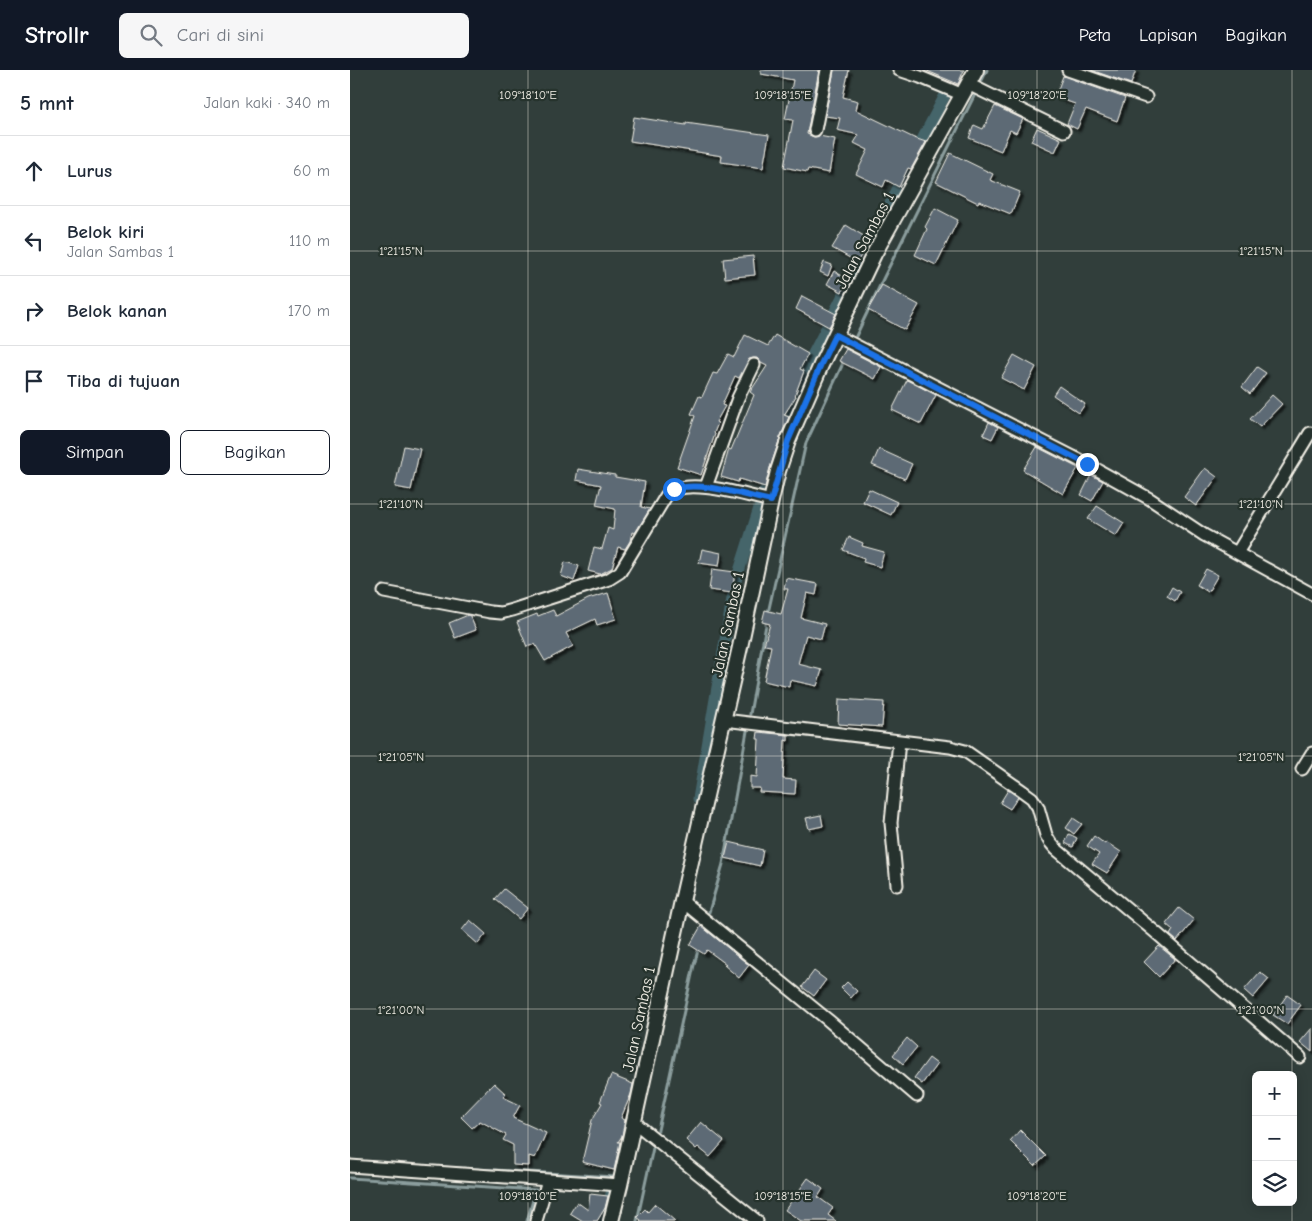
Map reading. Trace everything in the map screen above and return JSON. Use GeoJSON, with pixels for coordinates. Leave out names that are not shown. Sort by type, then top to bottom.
{"type":"FeatureCollection","features":[{"type":"Feature","properties":{"kind":"street"},"geometry":{"type":"LineString","coordinates":[[814,130],[827,70]]}},
{"type":"Feature","properties":{"kind":"street"},"geometry":{"type":"LineString","coordinates":[[899,70],[967,88],[999,99],[1064,131]]}},
{"type":"Feature","properties":{"kind":"street","name":"Jalan Sambas 1"},"geometry":{"type":"LineString","coordinates":[[612,1221],[771,501],[788,441],[821,364],[874,254],[976,70]]}},
{"type":"Feature","properties":{"kind":"street"},"geometry":{"type":"LineString","coordinates":[[1068,70],[1146,98]]}},
{"type":"Feature","properties":{"kind":"street"},"geometry":{"type":"LineString","coordinates":[[835,335],[1087,464],[1137,492],[1204,535],[1312,594]]}},
{"type":"Feature","properties":{"kind":"street"},"geometry":{"type":"LineString","coordinates":[[706,487],[738,398],[754,365]]}},
{"type":"Feature","properties":{"kind":"street"},"geometry":{"type":"LineString","coordinates":[[1237,553],[1310,433]]}},
{"type":"Feature","properties":{"kind":"street"},"geometry":{"type":"LineString","coordinates":[[384,592],[501,613],[609,580],[620,572],[670,491],[682,487],[706,487],[771,501]]}},
{"type":"Feature","properties":{"kind":"street"},"geometry":{"type":"LineString","coordinates":[[724,720],[899,740],[965,751],[1021,790],[1036,803],[1046,835],[1056,849],[1300,1057]]}},
{"type":"Feature","properties":{"kind":"street"},"geometry":{"type":"LineString","coordinates":[[897,885],[891,823],[899,740]]}},
{"type":"Feature","properties":{"kind":"street"},"geometry":{"type":"LineString","coordinates":[[1302,769],[1312,753]]}},
{"type":"Feature","properties":{"kind":"street"},"geometry":{"type":"LineString","coordinates":[[682,901],[828,1020],[917,1096]]}},
{"type":"Feature","properties":{"kind":"street"},"geometry":{"type":"LineString","coordinates":[[634,1122],[757,1221]]}},
{"type":"Feature","properties":{"kind":"street"},"geometry":{"type":"LineString","coordinates":[[350,1166],[620,1185]]}},
{"type":"Feature","properties":{"kind":"street"},"geometry":{"type":"LineString","coordinates":[[536,1221],[548,1180]]}},
{"type":"Feature","properties":{"kind":"building"},"geometry":{"type":"Polygon","coordinates":[[[761,70],[819,70],[807,134],[814,137],[835,139],[829,173],[808,169],[807,172],[784,167],[793,120],[785,119],[793,80],[761,74],[761,70]]]}},
{"type":"Feature","properties":{"kind":"building"},"geometry":{"type":"Polygon","coordinates":[[[834,70],[849,70],[843,97],[858,101],[856,110],[926,142],[911,169],[908,168],[899,187],[886,180],[883,187],[856,174],[868,150],[854,143],[859,135],[837,130],[840,118],[825,116],[834,70]]]}},
{"type":"Feature","properties":{"kind":"building"},"geometry":{"type":"Polygon","coordinates":[[[925,70],[964,70],[958,84],[925,70]]]}},
{"type":"Feature","properties":{"kind":"building"},"geometry":{"type":"Polygon","coordinates":[[[1091,70],[1136,70],[1131,84],[1091,70]]]}},
{"type":"Feature","properties":{"kind":"building"},"geometry":{"type":"Polygon","coordinates":[[[1063,76],[1125,98],[1117,121],[1086,109],[1077,129],[1067,124],[1075,104],[1055,97],[1063,76]]]}},
{"type":"Feature","properties":{"kind":"building"},"geometry":{"type":"Polygon","coordinates":[[[995,106],[1023,119],[1016,133],[1010,130],[1001,151],[969,138],[974,125],[983,129],[995,106]]]}},
{"type":"Feature","properties":{"kind":"building"},"geometry":{"type":"Polygon","coordinates":[[[634,117],[769,135],[763,168],[721,162],[722,156],[630,141],[634,117]]]}},
{"type":"Feature","properties":{"kind":"building"},"geometry":{"type":"Polygon","coordinates":[[[1037,128],[1061,139],[1055,152],[1031,141],[1037,128]]]}},
{"type":"Feature","properties":{"kind":"building"},"geometry":{"type":"Polygon","coordinates":[[[950,153],[993,174],[990,180],[1020,192],[1011,214],[979,201],[978,203],[936,182],[950,153]]]}},
{"type":"Feature","properties":{"kind":"building"},"geometry":{"type":"Polygon","coordinates":[[[935,208],[958,220],[936,265],[915,255],[927,229],[925,227],[935,208]]]}},
{"type":"Feature","properties":{"kind":"building"},"geometry":{"type":"Polygon","coordinates":[[[846,225],[870,240],[857,262],[832,248],[846,225]]]}},
{"type":"Feature","properties":{"kind":"building"},"geometry":{"type":"Polygon","coordinates":[[[753,256],[755,275],[725,278],[723,259],[753,256]]]}},
{"type":"Feature","properties":{"kind":"building"},"geometry":{"type":"Polygon","coordinates":[[[824,262],[832,265],[828,276],[820,272],[824,262]]]}},
{"type":"Feature","properties":{"kind":"building"},"geometry":{"type":"Polygon","coordinates":[[[834,271],[849,280],[842,292],[827,284],[834,271]]]}},
{"type":"Feature","properties":{"kind":"building"},"geometry":{"type":"Polygon","coordinates":[[[882,285],[919,305],[905,330],[868,310],[882,285]]]}},
{"type":"Feature","properties":{"kind":"building"},"geometry":{"type":"Polygon","coordinates":[[[802,296],[836,314],[829,327],[796,309],[802,296]]]}},
{"type":"Feature","properties":{"kind":"building"},"geometry":{"type":"Polygon","coordinates":[[[745,335],[768,346],[775,335],[808,354],[800,369],[804,371],[796,396],[784,415],[789,417],[780,438],[765,487],[739,479],[738,482],[721,477],[729,449],[731,450],[754,395],[750,392],[767,366],[757,358],[749,359],[739,378],[735,376],[722,405],[725,406],[716,422],[718,423],[715,434],[701,475],[677,467],[695,416],[691,414],[699,396],[702,397],[713,373],[717,374],[728,354],[734,357],[745,335]]]}},
{"type":"Feature","properties":{"kind":"building"},"geometry":{"type":"Polygon","coordinates":[[[846,349],[881,367],[875,379],[839,361],[846,349]]]}},
{"type":"Feature","properties":{"kind":"building"},"geometry":{"type":"Polygon","coordinates":[[[1014,355],[1036,367],[1024,390],[1001,378],[1014,355]]]}},
{"type":"Feature","properties":{"kind":"building"},"geometry":{"type":"Polygon","coordinates":[[[1257,367],[1266,373],[1250,394],[1242,387],[1257,367]]]}},
{"type":"Feature","properties":{"kind":"building"},"geometry":{"type":"Polygon","coordinates":[[[907,380],[936,395],[921,424],[892,410],[907,380]]]}},
{"type":"Feature","properties":{"kind":"building"},"geometry":{"type":"Polygon","coordinates":[[[1059,386],[1085,404],[1079,413],[1053,395],[1059,386]]]}},
{"type":"Feature","properties":{"kind":"building"},"geometry":{"type":"Polygon","coordinates":[[[1272,395],[1282,404],[1260,427],[1250,419],[1272,395]]]}},
{"type":"Feature","properties":{"kind":"building"},"geometry":{"type":"Polygon","coordinates":[[[989,422],[998,427],[992,439],[983,435],[989,422]]]}},
{"type":"Feature","properties":{"kind":"building"},"geometry":{"type":"Polygon","coordinates":[[[404,446],[420,449],[411,490],[395,487],[404,446]]]}},
{"type":"Feature","properties":{"kind":"building"},"geometry":{"type":"Polygon","coordinates":[[[1037,447],[1078,468],[1063,494],[1023,470],[1037,447]]]}},
{"type":"Feature","properties":{"kind":"building"},"geometry":{"type":"Polygon","coordinates":[[[879,449],[912,464],[905,479],[872,465],[879,449]]]}},
{"type":"Feature","properties":{"kind":"building"},"geometry":{"type":"Polygon","coordinates":[[[1205,468],[1217,477],[1196,506],[1184,497],[1205,468]]]}},
{"type":"Feature","properties":{"kind":"building"},"geometry":{"type":"Polygon","coordinates":[[[578,469],[645,482],[641,507],[650,509],[635,533],[632,532],[630,541],[625,549],[618,547],[612,568],[600,574],[588,571],[594,547],[602,549],[608,528],[613,530],[615,509],[596,505],[601,485],[576,480],[578,469]]]}},
{"type":"Feature","properties":{"kind":"building"},"geometry":{"type":"Polygon","coordinates":[[[1091,475],[1103,481],[1092,501],[1081,495],[1091,475]]]}},
{"type":"Feature","properties":{"kind":"building"},"geometry":{"type":"Polygon","coordinates":[[[869,489],[897,502],[891,515],[863,502],[869,489]]]}},
{"type":"Feature","properties":{"kind":"building"},"geometry":{"type":"Polygon","coordinates":[[[1097,506],[1124,523],[1116,536],[1088,519],[1097,506]]]}},
{"type":"Feature","properties":{"kind":"building"},"geometry":{"type":"Polygon","coordinates":[[[849,537],[863,543],[862,546],[884,552],[880,567],[863,562],[864,558],[843,550],[849,537]]]}},
{"type":"Feature","properties":{"kind":"building"},"geometry":{"type":"Polygon","coordinates":[[[702,549],[721,553],[719,566],[699,563],[702,549]]]}},
{"type":"Feature","properties":{"kind":"building"},"geometry":{"type":"Polygon","coordinates":[[[565,562],[579,566],[574,581],[561,576],[565,562]]]}},
{"type":"Feature","properties":{"kind":"building"},"geometry":{"type":"Polygon","coordinates":[[[712,569],[735,572],[732,593],[709,590],[712,569]]]}},
{"type":"Feature","properties":{"kind":"building"},"geometry":{"type":"Polygon","coordinates":[[[1206,569],[1218,575],[1208,592],[1197,585],[1206,569]]]}},
{"type":"Feature","properties":{"kind":"building"},"geometry":{"type":"Polygon","coordinates":[[[786,578],[818,584],[816,595],[807,593],[801,618],[825,624],[821,639],[806,635],[798,664],[822,670],[817,686],[790,680],[789,687],[764,681],[771,646],[764,645],[770,624],[762,622],[765,610],[781,614],[788,589],[784,589],[786,578]]]}},
{"type":"Feature","properties":{"kind":"building"},"geometry":{"type":"Polygon","coordinates":[[[1172,587],[1180,592],[1175,601],[1167,596],[1172,587]]]}},
{"type":"Feature","properties":{"kind":"building"},"geometry":{"type":"Polygon","coordinates":[[[608,593],[616,619],[597,625],[595,619],[566,633],[573,646],[545,661],[535,644],[527,647],[517,622],[553,610],[556,616],[588,599],[608,593]]]}},
{"type":"Feature","properties":{"kind":"building"},"geometry":{"type":"Polygon","coordinates":[[[468,615],[476,630],[455,638],[449,623],[468,615]]]}},
{"type":"Feature","properties":{"kind":"building"},"geometry":{"type":"Polygon","coordinates":[[[839,699],[884,702],[882,727],[838,724],[839,699]]]}},
{"type":"Feature","properties":{"kind":"building"},"geometry":{"type":"Polygon","coordinates":[[[758,732],[788,735],[788,741],[785,740],[783,779],[796,780],[795,794],[759,792],[760,788],[750,788],[750,776],[757,777],[758,732]]]}},
{"type":"Feature","properties":{"kind":"building"},"geometry":{"type":"Polygon","coordinates":[[[1008,790],[1018,797],[1010,809],[1000,803],[1008,790]]]}},
{"type":"Feature","properties":{"kind":"building"},"geometry":{"type":"Polygon","coordinates":[[[821,815],[823,826],[809,829],[806,818],[821,815]]]}},
{"type":"Feature","properties":{"kind":"building"},"geometry":{"type":"Polygon","coordinates":[[[1073,818],[1082,824],[1074,834],[1066,828],[1073,818]]]}},
{"type":"Feature","properties":{"kind":"building"},"geometry":{"type":"Polygon","coordinates":[[[1069,834],[1077,838],[1073,847],[1065,843],[1069,834]]]}},
{"type":"Feature","properties":{"kind":"building"},"geometry":{"type":"Polygon","coordinates":[[[1094,836],[1121,852],[1107,873],[1092,864],[1099,854],[1087,846],[1094,836]]]}},
{"type":"Feature","properties":{"kind":"building"},"geometry":{"type":"Polygon","coordinates":[[[729,842],[763,850],[760,866],[725,858],[729,842]]]}},
{"type":"Feature","properties":{"kind":"building"},"geometry":{"type":"Polygon","coordinates":[[[504,889],[528,908],[519,919],[495,899],[504,889]]]}},
{"type":"Feature","properties":{"kind":"building"},"geometry":{"type":"Polygon","coordinates":[[[1179,908],[1194,920],[1177,941],[1170,935],[1173,930],[1166,924],[1179,908]]]}},
{"type":"Feature","properties":{"kind":"building"},"geometry":{"type":"Polygon","coordinates":[[[470,920],[486,934],[478,944],[462,930],[470,920]]]}},
{"type":"Feature","properties":{"kind":"building"},"geometry":{"type":"Polygon","coordinates":[[[701,926],[749,965],[739,978],[724,965],[726,964],[707,950],[704,954],[690,945],[701,926]]]}},
{"type":"Feature","properties":{"kind":"building"},"geometry":{"type":"Polygon","coordinates":[[[1159,946],[1175,959],[1159,977],[1144,962],[1159,946]]]}},
{"type":"Feature","properties":{"kind":"building"},"geometry":{"type":"Polygon","coordinates":[[[814,971],[826,980],[814,996],[802,987],[814,971]]]}},
{"type":"Feature","properties":{"kind":"building"},"geometry":{"type":"Polygon","coordinates":[[[1260,972],[1269,979],[1253,998],[1244,990],[1260,972]]]}},
{"type":"Feature","properties":{"kind":"building"},"geometry":{"type":"Polygon","coordinates":[[[847,982],[857,991],[851,998],[841,988],[847,982]]]}},
{"type":"Feature","properties":{"kind":"building"},"geometry":{"type":"Polygon","coordinates":[[[1287,995],[1301,1005],[1287,1024],[1273,1015],[1287,995]]]}},
{"type":"Feature","properties":{"kind":"building"},"geometry":{"type":"Polygon","coordinates":[[[1312,1028],[1312,1052],[1300,1042],[1312,1028]]]}},
{"type":"Feature","properties":{"kind":"building"},"geometry":{"type":"Polygon","coordinates":[[[907,1038],[917,1047],[903,1064],[893,1055],[907,1038]]]}},
{"type":"Feature","properties":{"kind":"building"},"geometry":{"type":"Polygon","coordinates":[[[929,1058],[937,1064],[922,1084],[914,1078],[929,1058]]]}},
{"type":"Feature","properties":{"kind":"building"},"geometry":{"type":"Polygon","coordinates":[[[611,1075],[633,1084],[621,1118],[625,1120],[622,1136],[618,1142],[620,1142],[614,1170],[582,1162],[592,1120],[602,1103],[600,1102],[611,1075]]]}},
{"type":"Feature","properties":{"kind":"building"},"geometry":{"type":"Polygon","coordinates":[[[494,1083],[506,1094],[503,1097],[520,1105],[513,1118],[546,1133],[535,1158],[529,1156],[529,1166],[513,1165],[513,1145],[503,1140],[506,1135],[480,1121],[472,1128],[461,1117],[494,1083]]]}},
{"type":"Feature","properties":{"kind":"building"},"geometry":{"type":"Polygon","coordinates":[[[701,1122],[724,1141],[710,1157],[698,1147],[696,1149],[686,1140],[701,1122]]]}},
{"type":"Feature","properties":{"kind":"building"},"geometry":{"type":"Polygon","coordinates":[[[1020,1130],[1046,1156],[1035,1166],[1010,1141],[1020,1130]]]}},
{"type":"Feature","properties":{"kind":"building"},"geometry":{"type":"Polygon","coordinates":[[[808,1178],[823,1189],[818,1197],[833,1208],[828,1215],[836,1221],[801,1221],[785,1210],[808,1178]]]}},
{"type":"Feature","properties":{"kind":"building"},"geometry":{"type":"Polygon","coordinates":[[[590,1194],[608,1196],[605,1208],[597,1221],[583,1221],[570,1213],[577,1202],[588,1210],[590,1194]]]}},
{"type":"Feature","properties":{"kind":"building"},"geometry":{"type":"Polygon","coordinates":[[[655,1204],[675,1221],[640,1221],[637,1217],[645,1209],[648,1212],[655,1204]]]}},
{"type":"Feature","properties":{"kind":"waterway"},"geometry":{"type":"LineString","coordinates":[[856,336],[987,70]]}},
{"type":"Feature","properties":{"kind":"waterway"},"geometry":{"type":"LineString","coordinates":[[915,153],[944,97]]}},
{"type":"Feature","properties":{"kind":"waterway"},"geometry":{"type":"LineString","coordinates":[[764,491],[799,381],[905,174]]}},
{"type":"Feature","properties":{"kind":"waterway"},"geometry":{"type":"LineString","coordinates":[[768,613],[806,443],[845,359]]}},
{"type":"Feature","properties":{"kind":"waterway"},"geometry":{"type":"LineString","coordinates":[[698,799],[734,587],[759,508]]}},
{"type":"Feature","properties":{"kind":"waterway"},"geometry":{"type":"LineString","coordinates":[[750,714],[767,619]]}},
{"type":"Feature","properties":{"kind":"waterway"},"geometry":{"type":"LineString","coordinates":[[709,912],[723,864],[747,731]]}},
{"type":"Feature","properties":{"kind":"waterway"},"geometry":{"type":"LineString","coordinates":[[658,1130],[699,947]]}},
{"type":"Feature","properties":{"kind":"waterway"},"geometry":{"type":"LineString","coordinates":[[637,1221],[653,1148]]}},
{"type":"Feature","properties":{"kind":"waterway"},"geometry":{"type":"LineString","coordinates":[[441,1167],[615,1177]]}},
{"type":"Feature","properties":{"kind":"waterway"},"geometry":{"type":"LineString","coordinates":[[350,1178],[536,1190],[527,1221]]}},
{"type":"Feature","properties":{"kind":"waterway"},"geometry":{"type":"LineString","coordinates":[[604,1221],[611,1194]]}},
{"type":"Feature","properties":{"kind":"route"},"geometry":{"type":"LineString","coordinates":[[674,489],[706,487],[771,501],[788,441],[835,335],[1087,464]]}}]}
